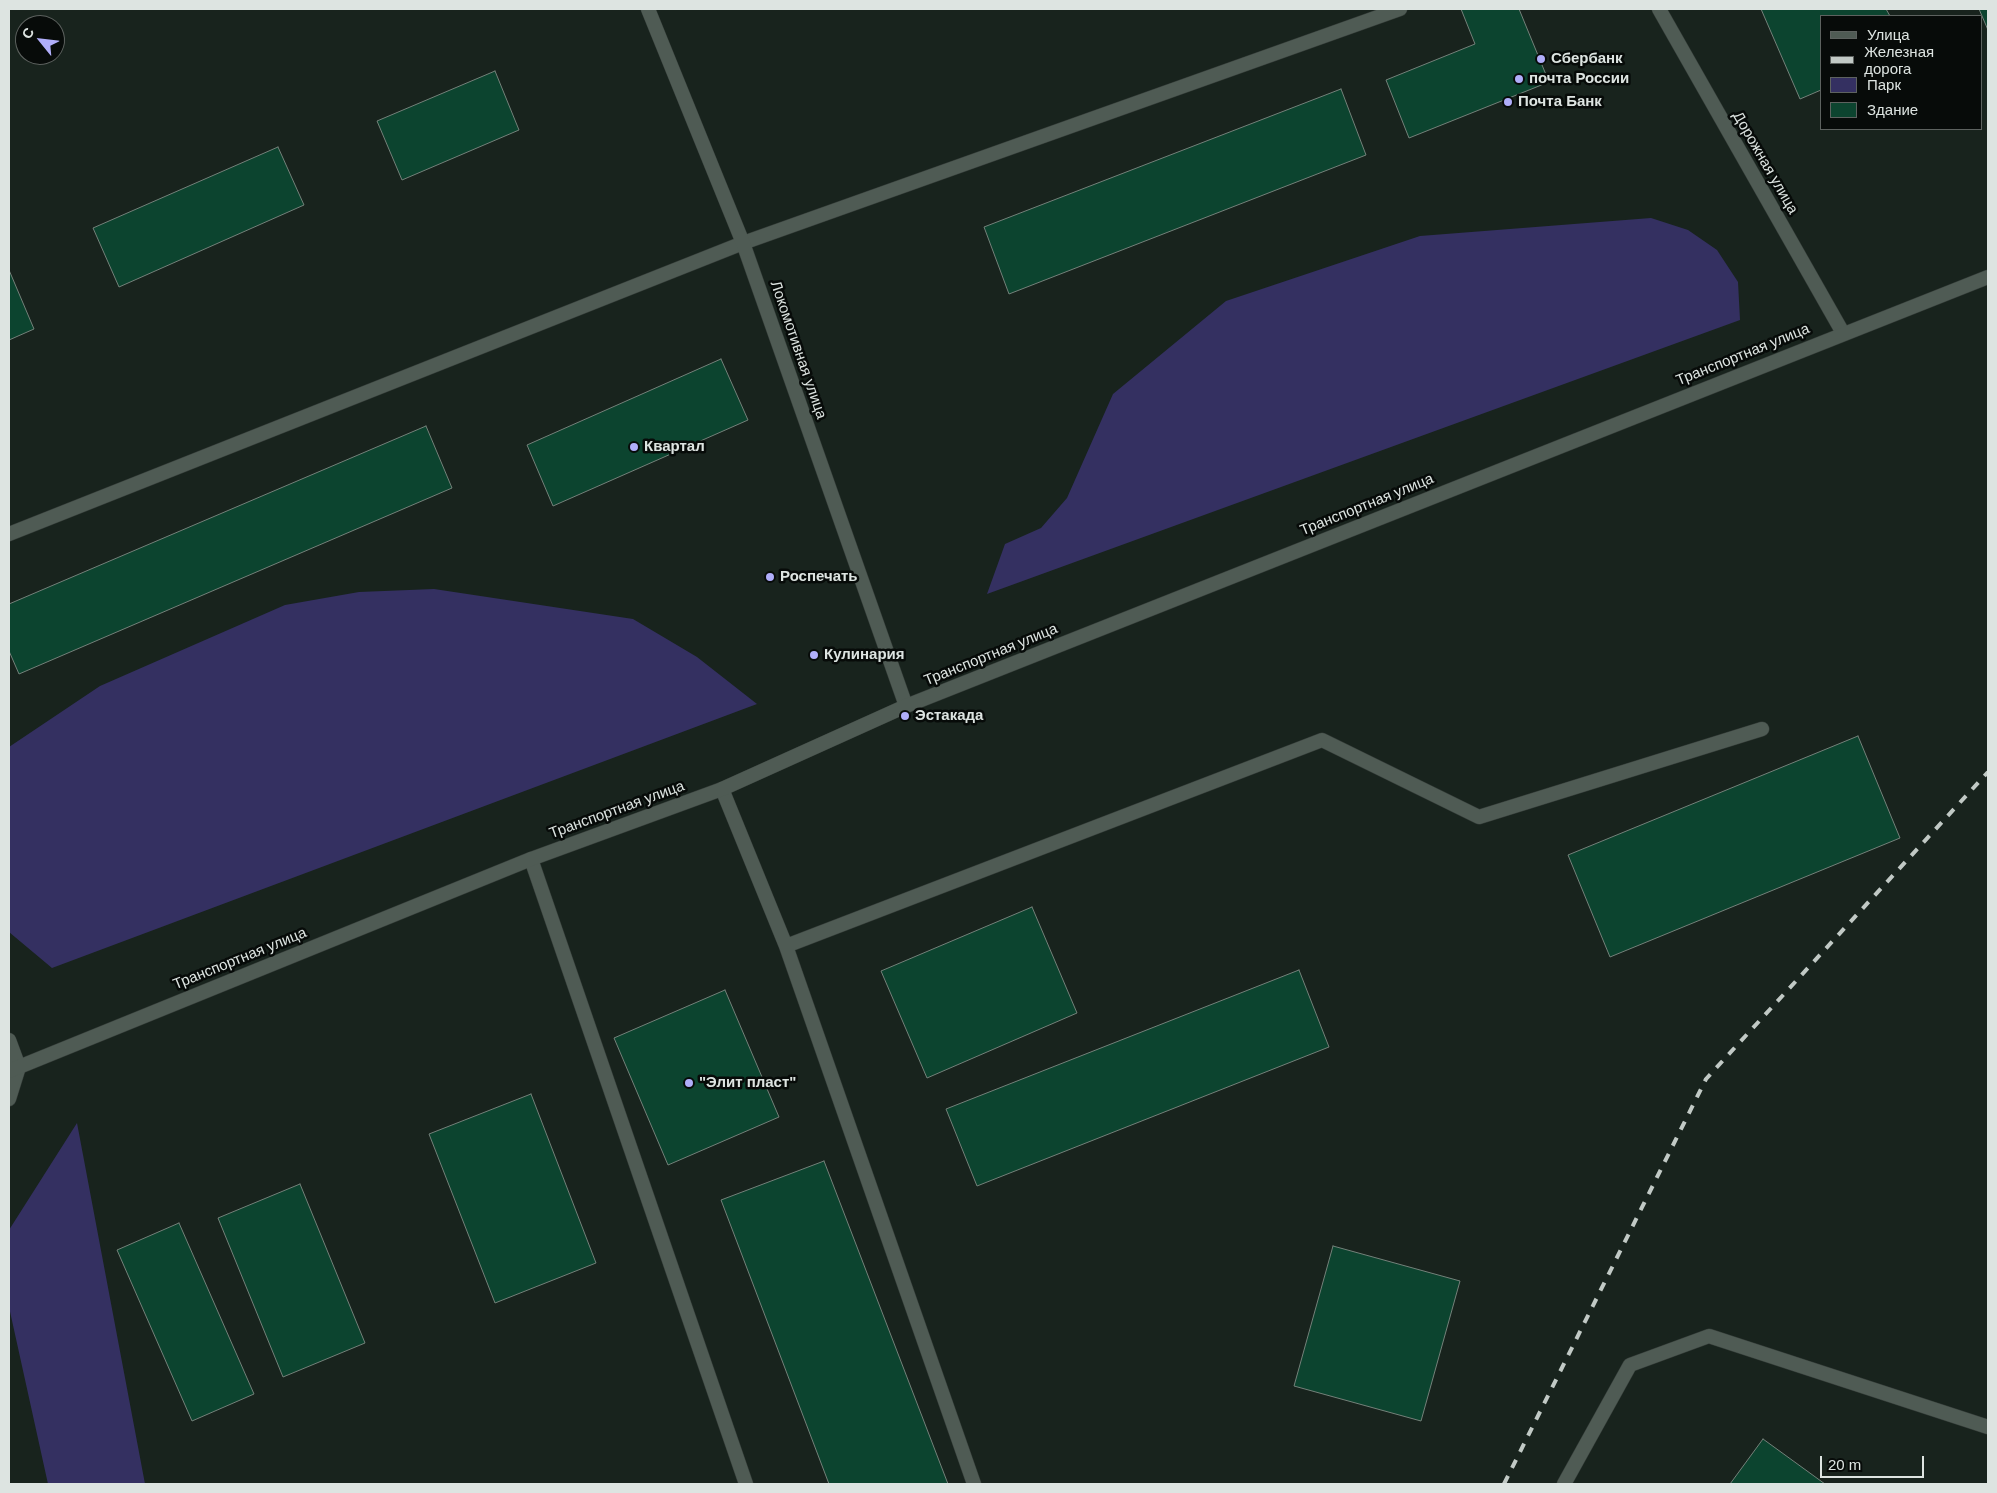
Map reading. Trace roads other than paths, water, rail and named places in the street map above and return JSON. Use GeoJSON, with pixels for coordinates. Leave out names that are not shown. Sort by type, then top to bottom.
{"type":"FeatureCollection","features":[{"type":"Feature","properties":{"kind":"street","name":"Локомотивная улица"},"geometry":{"type":"LineString","coordinates":[[648,9],[743,243],[906,706]]}},
{"type":"Feature","properties":{"kind":"street"},"geometry":{"type":"LineString","coordinates":[[9,534],[743,243],[1400,9]]}},
{"type":"Feature","properties":{"kind":"street","name":"Дорожная улица"},"geometry":{"type":"LineString","coordinates":[[1659,9],[1843,333]]}},
{"type":"Feature","properties":{"kind":"street","name":"Транспортная улица"},"geometry":{"type":"LineString","coordinates":[[14,1069],[531,859],[722,789],[906,706],[1988,277]]}},
{"type":"Feature","properties":{"kind":"street"},"geometry":{"type":"LineString","coordinates":[[786,946],[1322,740],[1479,817],[1762,729]]}},
{"type":"Feature","properties":{"kind":"street"},"geometry":{"type":"LineString","coordinates":[[722,789],[786,946],[974,1484]]}},
{"type":"Feature","properties":{"kind":"street"},"geometry":{"type":"LineString","coordinates":[[531,859],[746,1484]]}},
{"type":"Feature","properties":{"kind":"street"},"geometry":{"type":"LineString","coordinates":[[9,1040],[14,1069],[9,1099]]}},
{"type":"Feature","properties":{"kind":"street"},"geometry":{"type":"LineString","coordinates":[[1564,1484],[1630,1365],[1709,1336],[1988,1427]]}},
{"type":"Feature","properties":{"kind":"railway"},"geometry":{"type":"LineString","coordinates":[[1504,1484],[1706,1079],[1988,772]]}},
{"type":"Feature","properties":{"kind":"place","name":"Сбербанк"},"geometry":{"type":"Point","coordinates":[1541,59]}},
{"type":"Feature","properties":{"kind":"place","name":"почта России"},"geometry":{"type":"Point","coordinates":[1519,79]}},
{"type":"Feature","properties":{"kind":"place","name":"Почта Банк"},"geometry":{"type":"Point","coordinates":[1508,102]}},
{"type":"Feature","properties":{"kind":"place","name":"Квартал"},"geometry":{"type":"Point","coordinates":[634,447]}},
{"type":"Feature","properties":{"kind":"place","name":"Роспечать"},"geometry":{"type":"Point","coordinates":[770,577]}},
{"type":"Feature","properties":{"kind":"place","name":"Кулинария"},"geometry":{"type":"Point","coordinates":[814,655]}},
{"type":"Feature","properties":{"kind":"place","name":"Эстакада"},"geometry":{"type":"Point","coordinates":[905,716]}},
{"type":"Feature","properties":{"kind":"place","name":"\"Элит пласт\""},"geometry":{"type":"Point","coordinates":[689,1083]}}]}
